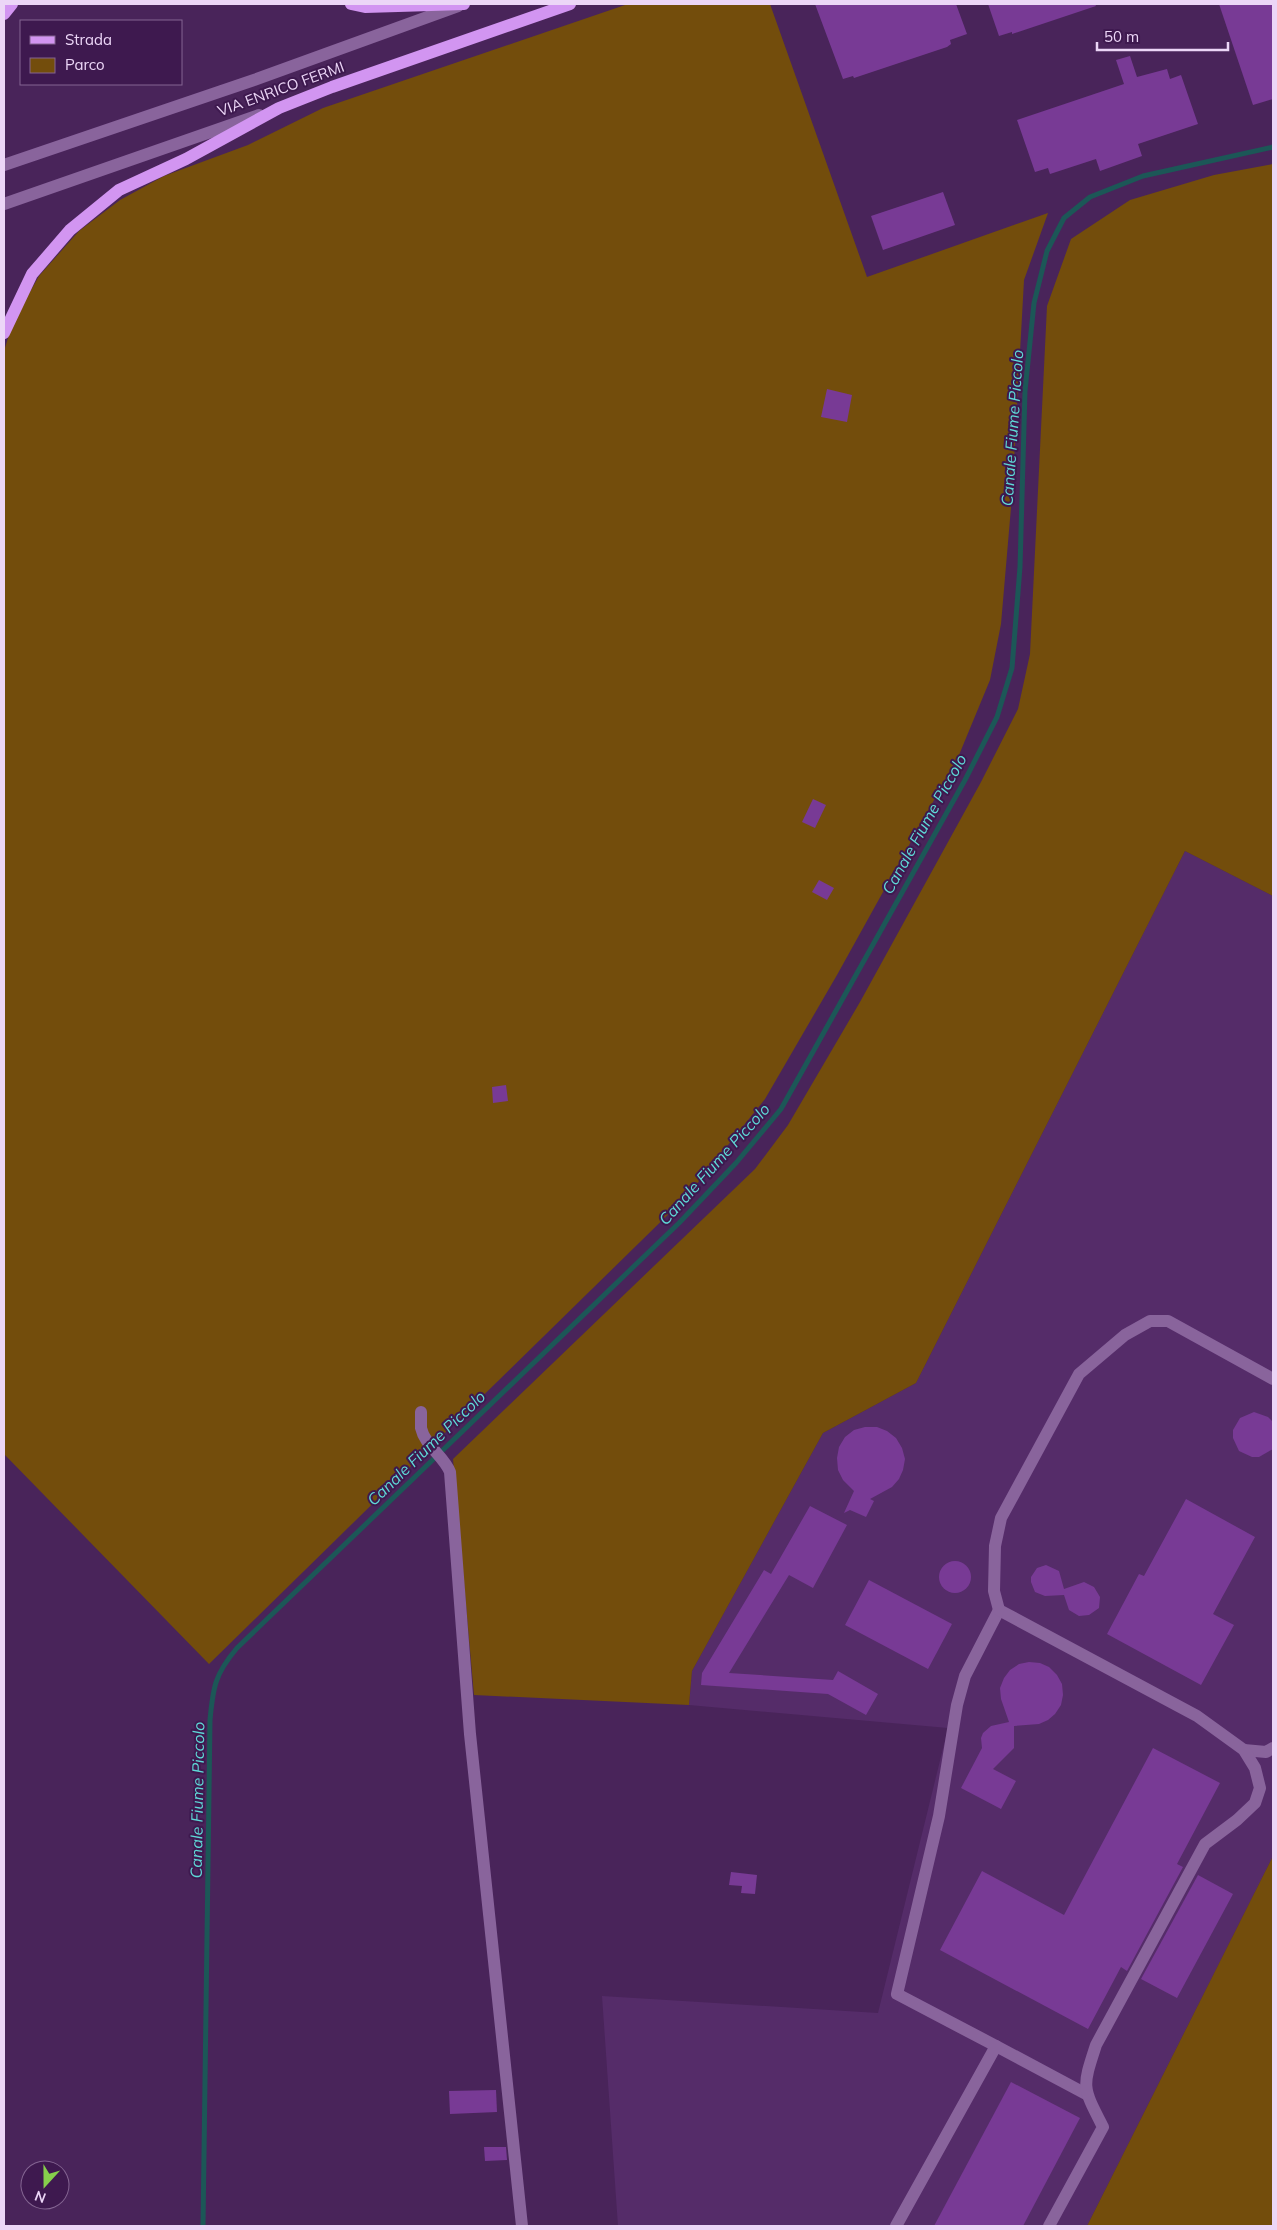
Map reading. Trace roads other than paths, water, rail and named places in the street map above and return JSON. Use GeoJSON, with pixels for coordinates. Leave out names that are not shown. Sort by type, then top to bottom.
{"type":"FeatureCollection","features":[{"type":"Feature","properties":{"kind":"main road"},"geometry":{"type":"LineString","coordinates":[[4,14],[12,4]]}},
{"type":"Feature","properties":{"kind":"main road"},"geometry":{"type":"LineString","coordinates":[[351,4],[365,7],[463,4]]}},
{"type":"Feature","properties":{"kind":"main road","name":"VIA ENRICO FERMI"},"geometry":{"type":"LineString","coordinates":[[280,108],[332,87],[570,4]]}},
{"type":"Feature","properties":{"kind":"main road"},"geometry":{"type":"LineString","coordinates":[[4,333],[32,274],[70,230],[119,190],[186,159],[280,108]]}},
{"type":"Feature","properties":{"kind":"street","name":"VIA ENRICO FERMI"},"geometry":{"type":"LineString","coordinates":[[4,165],[254,80],[463,4]]}},
{"type":"Feature","properties":{"kind":"street","name":"VIA ENRICO FERMI"},"geometry":{"type":"LineString","coordinates":[[4,204],[280,108]]}},
{"type":"Feature","properties":{"kind":"street"},"geometry":{"type":"LineString","coordinates":[[1086,2094],[897,1994],[939,1816],[957,1705],[965,1676],[999,1610],[994,1591],[995,1546],[1001,1518],[1079,1374],[1124,1335],[1150,1321],[1168,1321],[1273,1379]]}},
{"type":"Feature","properties":{"kind":"street"},"geometry":{"type":"LineString","coordinates":[[421,1412],[422,1429],[428,1442],[446,1462],[450,1472],[470,1734],[522,2226]]}},
{"type":"Feature","properties":{"kind":"street"},"geometry":{"type":"LineString","coordinates":[[999,1610],[1197,1716],[1244,1750],[1255,1768],[1260,1788],[1255,1803],[1237,1820],[1205,1844],[1096,2045],[1085,2079],[1086,2094],[1103,2127],[1049,2226]]}},
{"type":"Feature","properties":{"kind":"street"},"geometry":{"type":"LineString","coordinates":[[1244,1750],[1266,1752],[1273,1748]]}},
{"type":"Feature","properties":{"kind":"street"},"geometry":{"type":"LineString","coordinates":[[896,2226],[996,2046]]}},
{"type":"Feature","properties":{"kind":"waterway","name":"Canale Fiume Piccolo"},"geometry":{"type":"LineString","coordinates":[[203,2226],[210,1720],[216,1681],[237,1648],[679,1223],[736,1163],[781,1109],[965,780],[997,717],[1012,668],[1020,567],[1025,391],[1034,303],[1047,251],[1064,218],[1090,197],[1143,176],[1273,147]]}}]}
